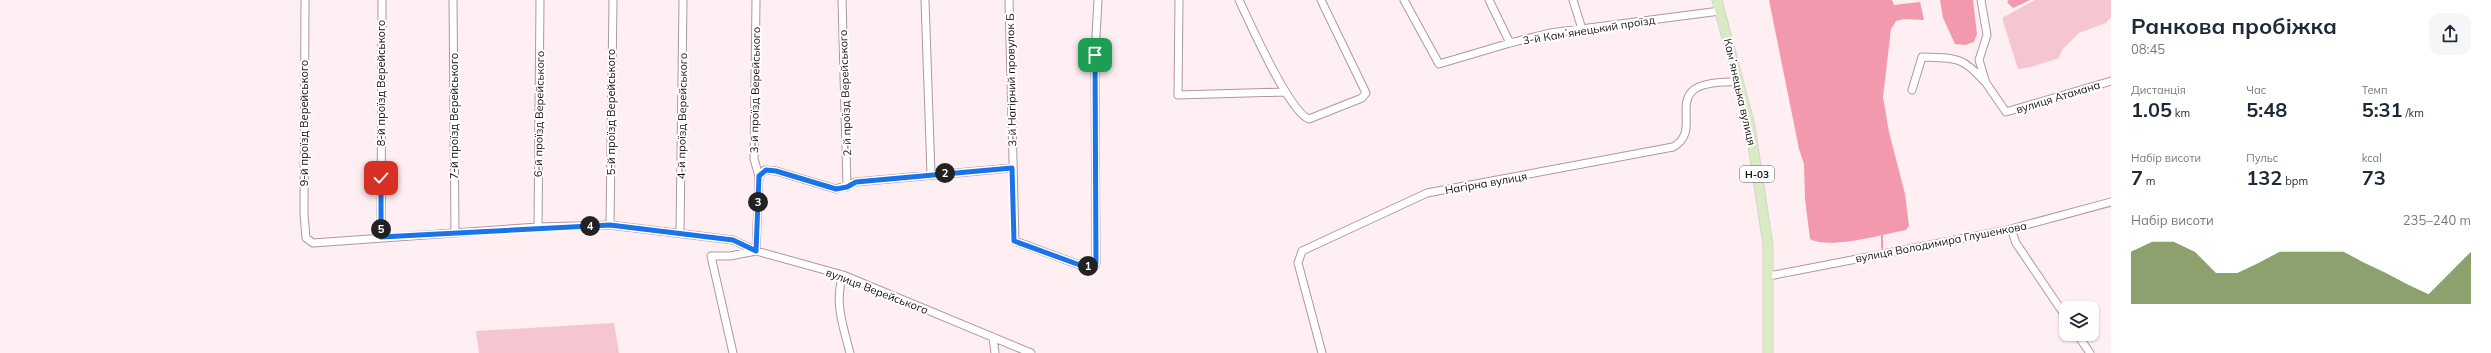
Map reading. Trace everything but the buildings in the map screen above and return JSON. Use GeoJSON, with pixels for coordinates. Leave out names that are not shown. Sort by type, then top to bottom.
{"type":"FeatureCollection","features":[{"type":"Feature","properties":{"kind":"main road","name":"Камʼянецька вулиця"},"geometry":{"type":"LineString","coordinates":[[1717,0],[1750,126],[1768,245],[1768,353]]}},
{"type":"Feature","properties":{"kind":"street","name":"9-й проїзд Верейського"},"geometry":{"type":"LineString","coordinates":[[305,0],[303,191],[306,238],[313,243]]}},
{"type":"Feature","properties":{"kind":"street","name":"8-й проїзд Верейського"},"geometry":{"type":"LineString","coordinates":[[381,237],[382,0]]}},
{"type":"Feature","properties":{"kind":"street","name":"7-й проїзд Верейського"},"geometry":{"type":"LineString","coordinates":[[454,0],[455,233]]}},
{"type":"Feature","properties":{"kind":"street","name":"6-й проїзд Верейського"},"geometry":{"type":"LineString","coordinates":[[538,227],[540,0]]}},
{"type":"Feature","properties":{"kind":"street","name":"5-й проїзд Верейського"},"geometry":{"type":"LineString","coordinates":[[610,225],[613,0]]}},
{"type":"Feature","properties":{"kind":"street","name":"4-й проїзд Верейського"},"geometry":{"type":"LineString","coordinates":[[680,232],[683,0]]}},
{"type":"Feature","properties":{"kind":"street","name":"3-й проїзд Верейського"},"geometry":{"type":"LineString","coordinates":[[756,0],[754,159],[759,176],[756,251]]}},
{"type":"Feature","properties":{"kind":"street","name":"2-й проїзд Верейського"},"geometry":{"type":"LineString","coordinates":[[842,0],[847,187]]}},
{"type":"Feature","properties":{"kind":"street"},"geometry":{"type":"LineString","coordinates":[[925,0],[931,174]]}},
{"type":"Feature","properties":{"kind":"street","name":"3-й Нагірний провулок Б"},"geometry":{"type":"LineString","coordinates":[[1009,0],[1014,241],[1077,264],[1094,267],[1096,263],[1095,55],[1098,0]]}},
{"type":"Feature","properties":{"kind":"street"},"geometry":{"type":"LineString","coordinates":[[1179,0],[1178,95],[1285,92]]}},
{"type":"Feature","properties":{"kind":"street"},"geometry":{"type":"LineString","coordinates":[[1239,0],[1285,92],[1302,116],[1309,119],[1362,98],[1366,93],[1321,0]]}},
{"type":"Feature","properties":{"kind":"street","name":"3-й Камʼянецький проїзд"},"geometry":{"type":"LineString","coordinates":[[1404,0],[1439,64],[1510,43],[1582,29],[1720,11]]}},
{"type":"Feature","properties":{"kind":"street"},"geometry":{"type":"LineString","coordinates":[[1489,0],[1510,43]]}},
{"type":"Feature","properties":{"kind":"street"},"geometry":{"type":"LineString","coordinates":[[1573,0],[1582,29]]}},
{"type":"Feature","properties":{"kind":"street","name":"вулиця Атамана"},"geometry":{"type":"LineString","coordinates":[[1981,0],[1987,35],[1979,60],[1986,83],[2006,112],[2111,81]]}},
{"type":"Feature","properties":{"kind":"street"},"geometry":{"type":"LineString","coordinates":[[1912,90],[1922,57],[1950,58],[1969,64],[1986,83]]}},
{"type":"Feature","properties":{"kind":"street","name":"Нагірна вулиця"},"geometry":{"type":"LineString","coordinates":[[1322,353],[1298,263],[1302,251],[1427,193],[1672,147],[1680,143],[1686,130],[1685,102],[1696,87],[1710,82],[1739,82]]}},
{"type":"Feature","properties":{"kind":"street"},"geometry":{"type":"LineString","coordinates":[[759,176],[766,170],[776,171],[836,189],[847,187],[856,182],[931,174],[1012,168]]}},
{"type":"Feature","properties":{"kind":"street","name":"вулиця Володимира Глушенкова"},"geometry":{"type":"LineString","coordinates":[[1769,276],[2011,229],[2111,202]]}},
{"type":"Feature","properties":{"kind":"street","name":"вулиця Верейського"},"geometry":{"type":"LineString","coordinates":[[313,243],[538,227],[610,225],[680,232],[733,240],[756,251],[843,275],[1031,353]]}},
{"type":"Feature","properties":{"kind":"street"},"geometry":{"type":"LineString","coordinates":[[2011,229],[2016,243],[2059,307]]}},
{"type":"Feature","properties":{"kind":"street"},"geometry":{"type":"LineString","coordinates":[[733,353],[711,256],[730,256],[756,251]]}},
{"type":"Feature","properties":{"kind":"street"},"geometry":{"type":"LineString","coordinates":[[843,275],[838,289],[838,303],[850,353]]}},
{"type":"Feature","properties":{"kind":"street"},"geometry":{"type":"LineString","coordinates":[[993,337],[995,353]]}},
{"type":"Feature","properties":{"kind":"street"},"geometry":{"type":"LineString","coordinates":[[2082,341],[2090,353]]}},
{"type":"Feature","properties":{"kind":"shaded area"},"geometry":{"type":"Polygon","coordinates":[[[1769,0],[1892,0],[1894,5],[1920,2],[1924,20],[1904,19],[1896,21],[1891,29],[1883,97],[1889,132],[1905,194],[1909,226],[1906,230],[1871,238],[1843,242],[1819,242],[1810,239],[1805,199],[1804,164],[1799,149],[1769,0]]]}},
{"type":"Feature","properties":{"kind":"shaded area"},"geometry":{"type":"Polygon","coordinates":[[[1940,0],[1973,0],[1977,34],[1974,42],[1965,45],[1955,44],[1943,18],[1940,0]]]}},
{"type":"Feature","properties":{"kind":"shaded area"},"geometry":{"type":"Polygon","coordinates":[[[2009,0],[2030,0],[2013,8],[2007,2],[2009,0]]]}},
{"type":"Feature","properties":{"kind":"shaded area"},"geometry":{"type":"Polygon","coordinates":[[[2035,0],[2111,0],[2111,17],[2106,23],[2079,33],[2062,50],[2059,58],[2031,67],[2018,69],[2002,18],[2035,0]]]}},
{"type":"Feature","properties":{"kind":"shaded area"},"geometry":{"type":"Polygon","coordinates":[[[614,323],[619,353],[479,353],[476,331],[614,323]]]}},
{"type":"Feature","properties":{"kind":"waterway"},"geometry":{"type":"LineString","coordinates":[[1882,233],[1882,248]]}},
{"type":"Feature","properties":{"kind":"route"},"geometry":{"type":"LineString","coordinates":[[381,178],[381,237],[538,227],[610,225],[680,232],[733,240],[756,251],[759,176],[766,170],[776,171],[836,189],[847,187],[856,182],[944,173],[994,171],[1012,168],[1014,241],[1077,264],[1094,267],[1096,263],[1095,55]]}}]}
